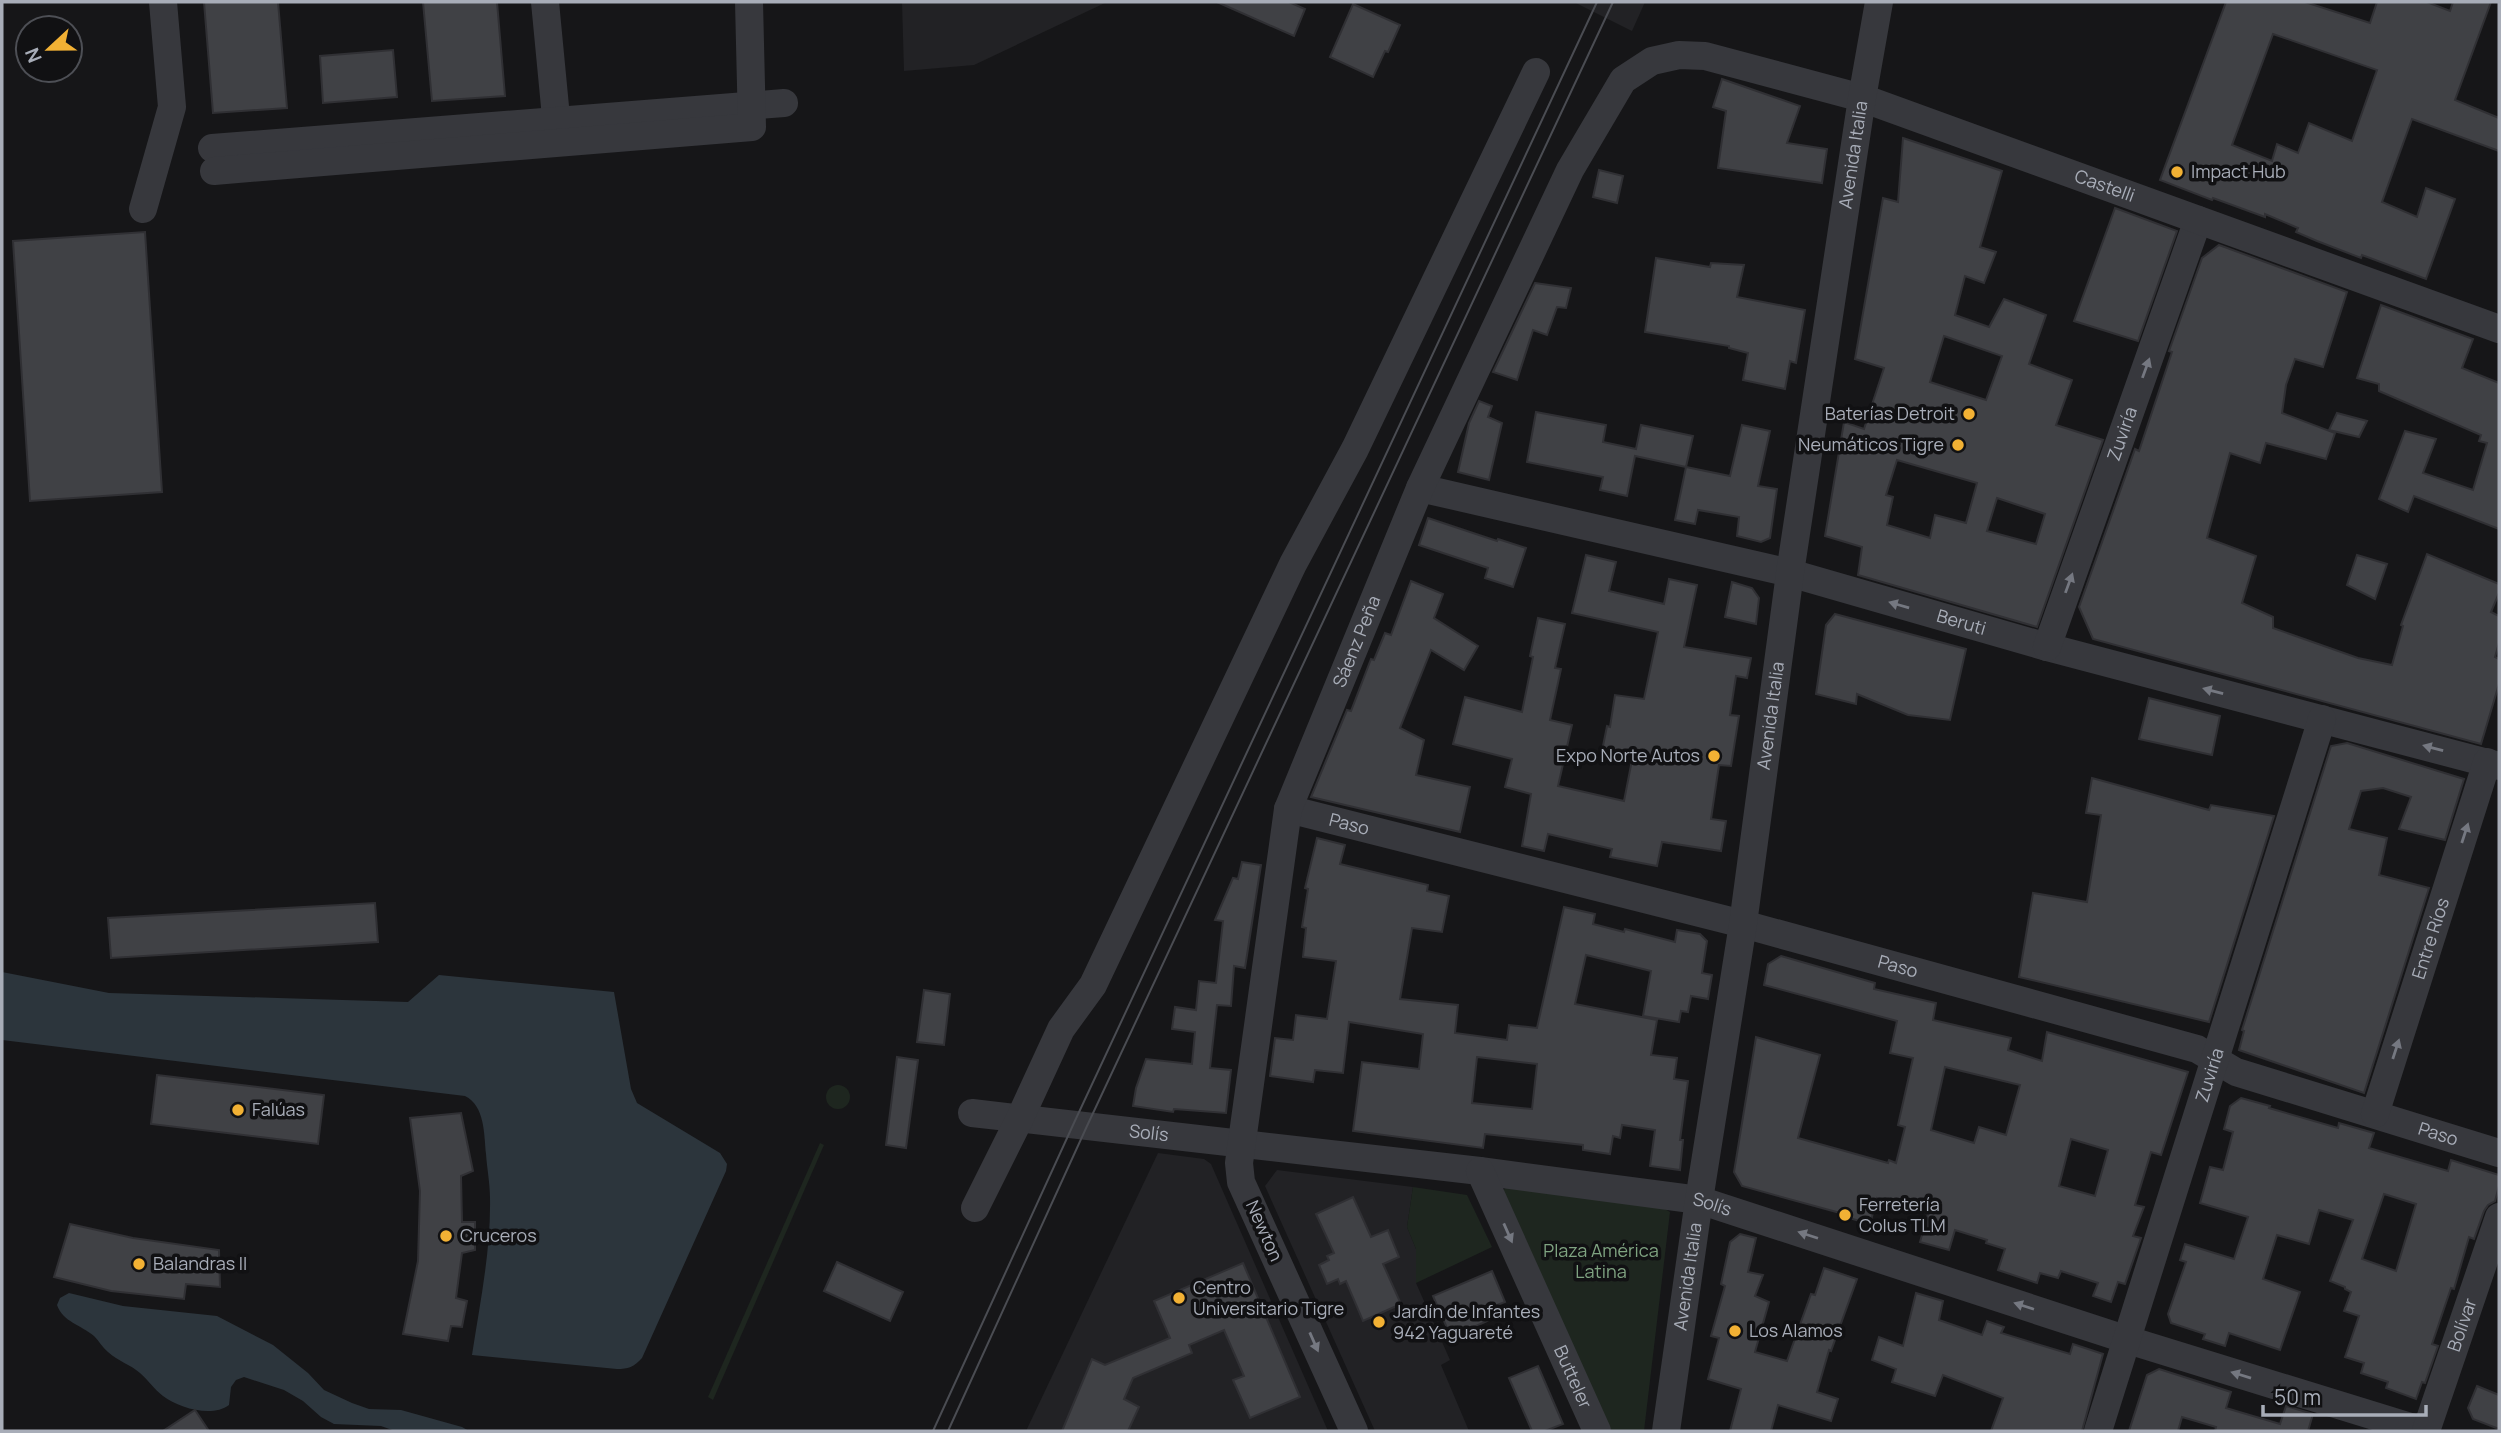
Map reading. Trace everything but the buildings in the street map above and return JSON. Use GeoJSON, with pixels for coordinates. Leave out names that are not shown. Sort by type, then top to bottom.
{"type":"FeatureCollection","features":[{"type":"Feature","properties":{"kind":"street"},"geometry":{"type":"LineString","coordinates":[[143,209],[172,107],[163,2]]}},
{"type":"Feature","properties":{"kind":"street"},"geometry":{"type":"LineString","coordinates":[[545,2],[557,131]]}},
{"type":"Feature","properties":{"kind":"street"},"geometry":{"type":"LineString","coordinates":[[750,2],[751,104]]}},
{"type":"Feature","properties":{"kind":"street","name":"Avenida Italia"},"geometry":{"type":"LineString","coordinates":[[1666,1431],[1742,924],[1790,573],[1879,2]]}},
{"type":"Feature","properties":{"kind":"street","name":"Castelli"},"geometry":{"type":"LineString","coordinates":[[1570,170],[1623,80],[1652,61],[1679,55],[1705,56],[1862,98],[2499,329]]}},
{"type":"Feature","properties":{"kind":"street"},"geometry":{"type":"LineString","coordinates":[[975,1208],[1061,1029],[1093,985],[1293,564],[1355,449],[1536,72]]}},
{"type":"Feature","properties":{"kind":"street"},"geometry":{"type":"LineString","coordinates":[[213,160],[557,131],[751,104],[784,103]]}},
{"type":"Feature","properties":{"kind":"street","name":"Sáenz Peña"},"geometry":{"type":"LineString","coordinates":[[1241,1143],[1288,809],[1420,488],[1570,170]]}},
{"type":"Feature","properties":{"kind":"street","name":"Zuviría"},"geometry":{"type":"LineString","coordinates":[[2046,647],[2198,220]]}},
{"type":"Feature","properties":{"kind":"street","name":"Beruti"},"geometry":{"type":"LineString","coordinates":[[1420,488],[1790,573],[2046,647],[2493,764]]}},
{"type":"Feature","properties":{"kind":"street","name":"Zuviría"},"geometry":{"type":"LineString","coordinates":[[2098,1431],[2322,719]]}},
{"type":"Feature","properties":{"kind":"street","name":"Entre Ríos"},"geometry":{"type":"LineString","coordinates":[[2375,1114],[2493,764]]}},
{"type":"Feature","properties":{"kind":"street","name":"Paso"},"geometry":{"type":"LineString","coordinates":[[1288,809],[1742,924],[2197,1049],[2236,1072],[2499,1153]]}},
{"type":"Feature","properties":{"kind":"street","name":"Solís"},"geometry":{"type":"LineString","coordinates":[[971,1113],[1480,1171],[1699,1200],[2128,1339],[2424,1431]]}},
{"type":"Feature","properties":{"kind":"street","name":"Newton"},"geometry":{"type":"LineString","coordinates":[[1241,1143],[1241,1182],[1354,1431]]}},
{"type":"Feature","properties":{"kind":"street","name":"Butteler"},"geometry":{"type":"LineString","coordinates":[[1480,1171],[1597,1431]]}},
{"type":"Feature","properties":{"kind":"street","name":"Bolívar"},"geometry":{"type":"LineString","coordinates":[[2424,1431],[2499,1217]]}},
{"type":"Feature","properties":{"kind":"shaded area"},"geometry":{"type":"Polygon","coordinates":[[[902,2],[1107,2],[974,65],[904,71],[902,2]]]}},
{"type":"Feature","properties":{"kind":"shaded area"},"geometry":{"type":"Polygon","coordinates":[[[1574,2],[1645,2],[1632,31],[1574,2]]]}},
{"type":"Feature","properties":{"kind":"shaded area"},"geometry":{"type":"Polygon","coordinates":[[[2,972],[109,993],[408,1002],[439,975],[614,992],[631,1089],[637,1103],[720,1153],[727,1164],[726,1171],[642,1358],[636,1364],[617,1369],[472,1355],[487,1257],[490,1198],[482,1121],[472,1101],[465,1096],[2,1040],[2,972]]]}},
{"type":"Feature","properties":{"kind":"shaded area","name":"Centro Universitario Tigre"},"geometry":{"type":"Polygon","coordinates":[[[1158,1153],[1204,1159],[1211,1164],[1328,1431],[1026,1431],[1158,1153]]]}},
{"type":"Feature","properties":{"kind":"shaded area","name":"Jardín de Infantes 942 Yaguareté"},"geometry":{"type":"Polygon","coordinates":[[[1277,1170],[1413,1187],[1407,1227],[1416,1249],[1416,1283],[1450,1360],[1441,1365],[1469,1431],[1375,1431],[1265,1186],[1277,1170]]]}},
{"type":"Feature","properties":{"kind":"shaded area"},"geometry":{"type":"Polygon","coordinates":[[[69,1293],[123,1306],[217,1316],[273,1345],[308,1373],[324,1390],[352,1403],[369,1409],[401,1410],[469,1431],[395,1431],[381,1426],[334,1424],[284,1390],[244,1377],[236,1380],[231,1387],[229,1405],[222,1409],[205,1411],[186,1408],[163,1396],[140,1373],[104,1349],[94,1336],[63,1315],[57,1305],[60,1298],[69,1293]]]}},
{"type":"Feature","properties":{"kind":"green space"},"geometry":{"type":"Polygon","coordinates":[[[838,1085],[846,1089],[850,1097],[846,1105],[838,1109],[830,1105],[826,1097],[830,1089],[838,1085]]]}},
{"type":"Feature","properties":{"kind":"green space"},"geometry":{"type":"Polygon","coordinates":[[[820,1143],[824,1145],[713,1400],[708,1397],[820,1143]]]}},
{"type":"Feature","properties":{"kind":"green space","name":"Plaza América Latina"},"geometry":{"type":"Polygon","coordinates":[[[1508,1185],[1663,1208],[1670,1212],[1644,1431],[1608,1431],[1501,1193],[1508,1185]]]}},
{"type":"Feature","properties":{"kind":"green space"},"geometry":{"type":"Polygon","coordinates":[[[1413,1187],[1467,1195],[1492,1247],[1416,1283],[1416,1249],[1407,1227],[1413,1187]]]}},
{"type":"Feature","properties":{"kind":"tram line"},"geometry":{"type":"LineString","coordinates":[[933,1431],[1597,2]]}},
{"type":"Feature","properties":{"kind":"tram line"},"geometry":{"type":"LineString","coordinates":[[948,1431],[1087,1126],[1613,2]]}},
{"type":"Feature","properties":{"kind":"place","name":"Impact Hub"},"geometry":{"type":"Point","coordinates":[2177,172]}},
{"type":"Feature","properties":{"kind":"place","name":"Baterías Detroit"},"geometry":{"type":"Point","coordinates":[1969,414]}},
{"type":"Feature","properties":{"kind":"place","name":"Neumáticos Tigre"},"geometry":{"type":"Point","coordinates":[1958,445]}},
{"type":"Feature","properties":{"kind":"place","name":"Expo Norte Autos"},"geometry":{"type":"Point","coordinates":[1714,756]}},
{"type":"Feature","properties":{"kind":"place","name":"Falúas"},"geometry":{"type":"Point","coordinates":[238,1110]}},
{"type":"Feature","properties":{"kind":"place","name":"Ferretería Colus TLM"},"geometry":{"type":"Point","coordinates":[1845,1215]}},
{"type":"Feature","properties":{"kind":"place","name":"Cruceros"},"geometry":{"type":"Point","coordinates":[446,1236]}},
{"type":"Feature","properties":{"kind":"place","name":"Balandras II"},"geometry":{"type":"Point","coordinates":[139,1264]}},
{"type":"Feature","properties":{"kind":"place","name":"Centro Universitario Tigre"},"geometry":{"type":"Point","coordinates":[1179,1298]}},
{"type":"Feature","properties":{"kind":"place","name":"Jardín de Infantes 942 Yaguareté"},"geometry":{"type":"Point","coordinates":[1379,1322]}},
{"type":"Feature","properties":{"kind":"place","name":"Los Alamos"},"geometry":{"type":"Point","coordinates":[1735,1331]}}]}
